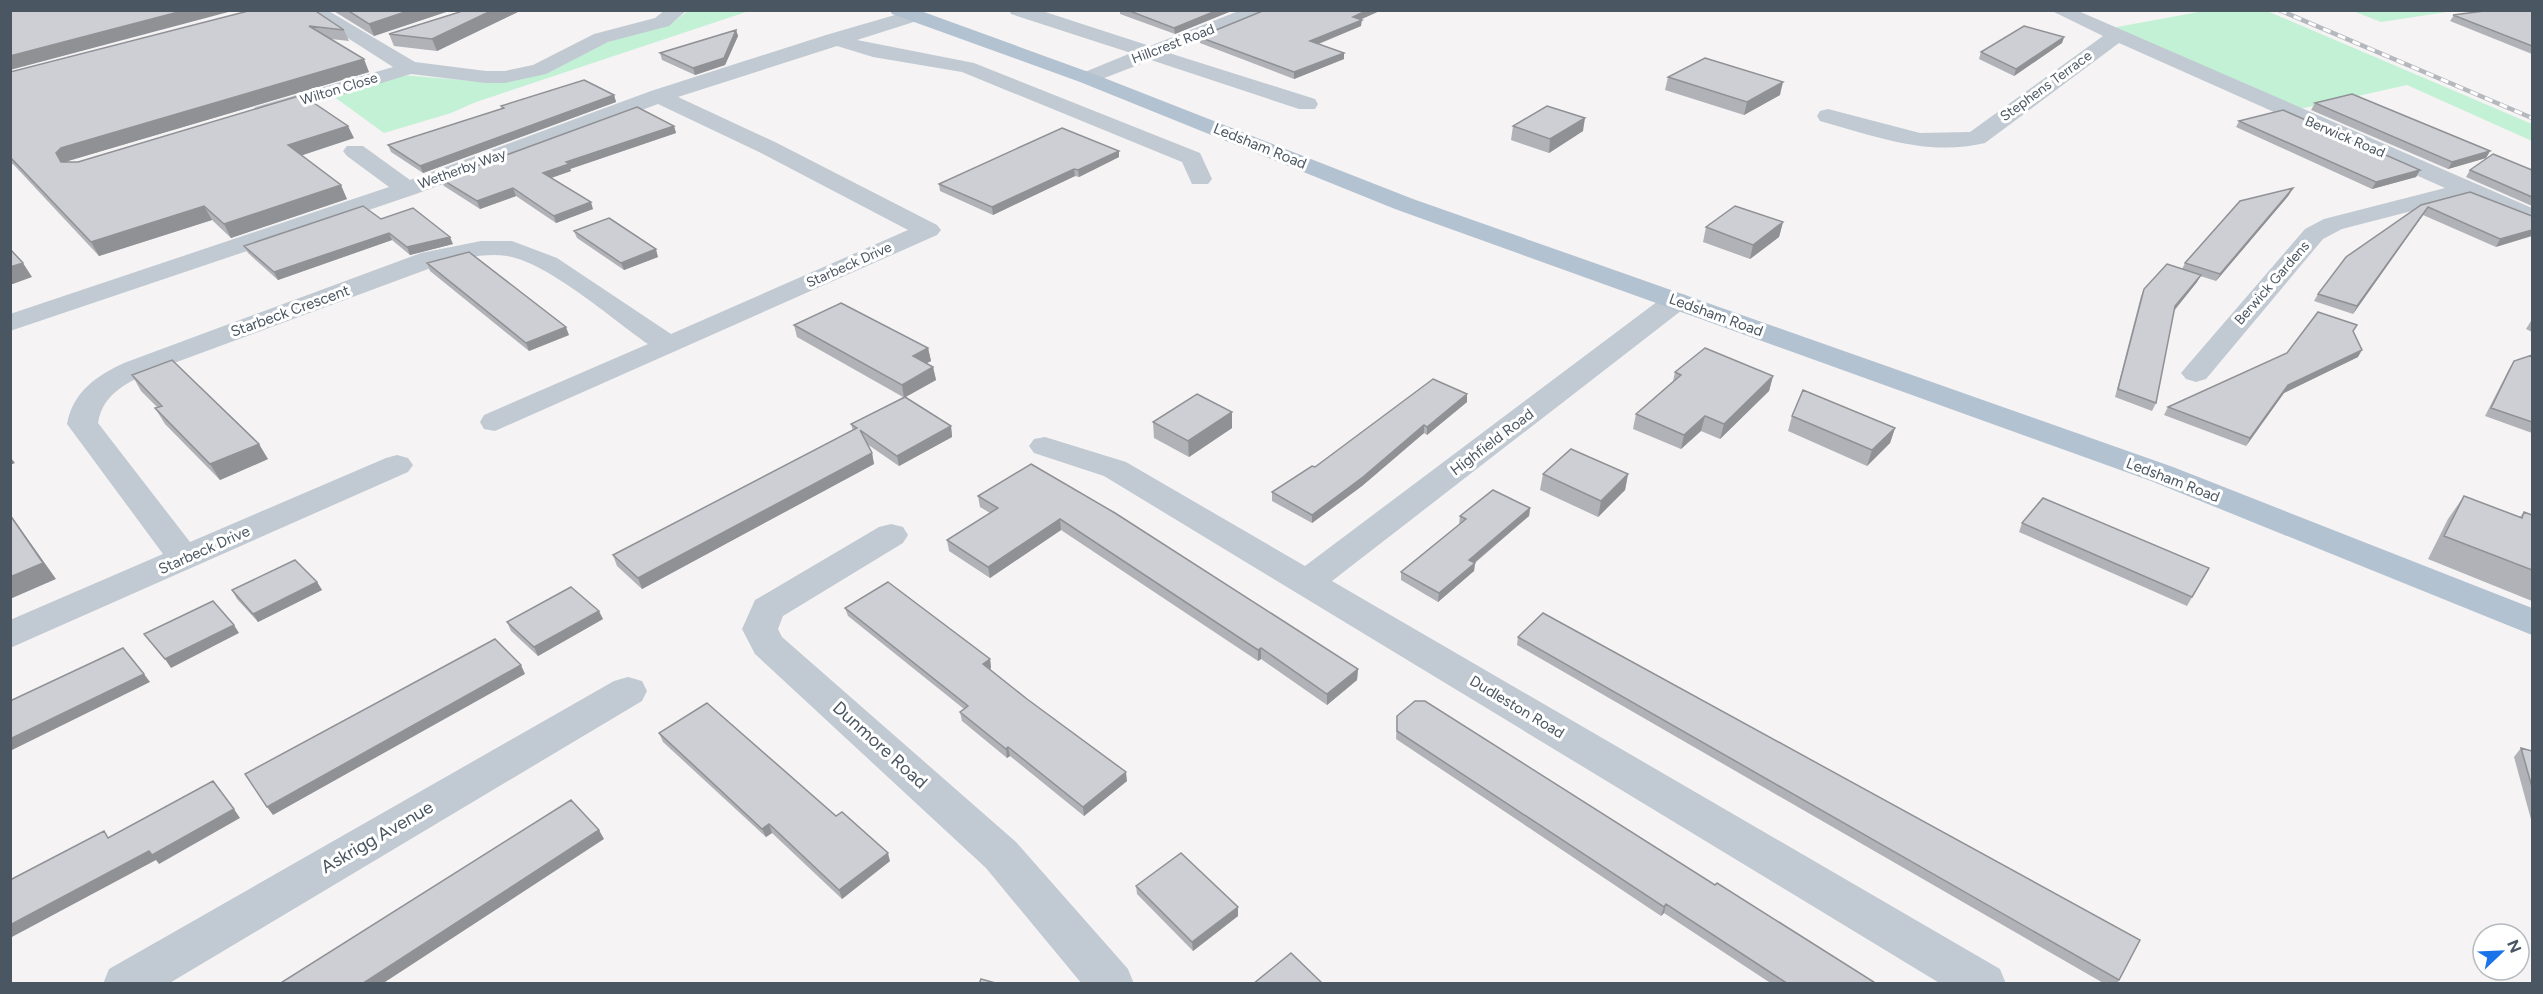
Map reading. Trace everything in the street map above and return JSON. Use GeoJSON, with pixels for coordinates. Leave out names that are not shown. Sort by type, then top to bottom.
{"type":"FeatureCollection","features":[{"type":"Feature","properties":{"kind":"main road","name":"Ledsham Road"},"geometry":{"type":"LineString","coordinates":[[906,13],[1088,78],[1404,204],[2162,474],[2532,621]]}},
{"type":"Feature","properties":{"kind":"street","name":"Wilton Close"},"geometry":{"type":"LineString","coordinates":[[313,10],[411,68]]}},
{"type":"Feature","properties":{"kind":"street","name":"Wilton Close"},"geometry":{"type":"LineString","coordinates":[[242,118],[411,68],[486,77],[505,77],[539,70],[601,38],[662,22],[678,10]]}},
{"type":"Feature","properties":{"kind":"street"},"geometry":{"type":"LineString","coordinates":[[1018,10],[1307,104]]}},
{"type":"Feature","properties":{"kind":"street","name":"Hillcrest Road"},"geometry":{"type":"LineString","coordinates":[[1088,78],[1259,10]]}},
{"type":"Feature","properties":{"kind":"street","name":"Berwick Road"},"geometry":{"type":"LineString","coordinates":[[2059,10],[2532,217]]}},
{"type":"Feature","properties":{"kind":"street","name":"Wetherby Way"},"geometry":{"type":"LineString","coordinates":[[10,323],[407,189],[659,96],[906,13]]}},
{"type":"Feature","properties":{"kind":"street","name":"Stephens Terrace"},"geometry":{"type":"LineString","coordinates":[[1828,116],[1927,143],[1953,143],[1977,138],[2116,36]]}},
{"type":"Feature","properties":{"kind":"street"},"geometry":{"type":"LineString","coordinates":[[372,45],[401,37]]}},
{"type":"Feature","properties":{"kind":"street"},"geometry":{"type":"LineString","coordinates":[[833,39],[873,51],[967,68],[1192,158],[1200,179]]}},
{"type":"Feature","properties":{"kind":"street","name":"Starbeck Drive"},"geometry":{"type":"LineString","coordinates":[[495,422],[939,225],[659,96]]}},
{"type":"Feature","properties":{"kind":"street"},"geometry":{"type":"LineString","coordinates":[[355,151],[407,189]]}},
{"type":"Feature","properties":{"kind":"street","name":"Berwick Gardens"},"geometry":{"type":"LineString","coordinates":[[2196,373],[2314,234],[2332,224],[2469,189]]}},
{"type":"Feature","properties":{"kind":"street","name":"Starbeck Crescent"},"geometry":{"type":"LineString","coordinates":[[184,558],[82,424],[83,410],[92,395],[113,379],[145,364],[430,259],[477,249],[513,249],[541,258],[668,345]]}},
{"type":"Feature","properties":{"kind":"street","name":"Highfield Road"},"geometry":{"type":"LineString","coordinates":[[1307,582],[1676,301]]}},
{"type":"Feature","properties":{"kind":"street","name":"Dudleston Road"},"geometry":{"type":"LineString","coordinates":[[1046,446],[1116,469],[1983,984]]}},
{"type":"Feature","properties":{"kind":"street","name":"Starbeck Drive"},"geometry":{"type":"LineString","coordinates":[[10,635],[397,465]]}},
{"type":"Feature","properties":{"kind":"street","name":"Dunmore Road"},"geometry":{"type":"LineString","coordinates":[[891,535],[768,609],[760,630],[768,645],[1001,855],[1111,984]]}},
{"type":"Feature","properties":{"kind":"street","name":"Askrigg Avenue"},"geometry":{"type":"LineString","coordinates":[[126,984],[628,691]]}},
{"type":"Feature","properties":{"kind":"green space"},"geometry":{"type":"Polygon","coordinates":[[[2353,10],[2453,11],[2381,22],[2353,10]]]}},
{"type":"Feature","properties":{"kind":"green space"},"geometry":{"type":"Polygon","coordinates":[[[688,11],[749,11],[476,102],[451,113],[384,133],[333,96],[402,75],[497,83],[522,78],[600,44],[669,25],[688,11]]]}},
{"type":"Feature","properties":{"kind":"green space"},"geometry":{"type":"Polygon","coordinates":[[[2204,11],[2267,11],[2532,124],[2532,141],[2407,85],[2295,110],[2106,29],[2204,11]]]}},
{"type":"Feature","properties":{"kind":"building"},"geometry":{"type":"Polygon","coordinates":[[[10,10],[186,10],[10,56],[10,10]]]}},
{"type":"Feature","properties":{"kind":"building"},"geometry":{"type":"Polygon","coordinates":[[[252,10],[314,10],[344,30],[309,26],[364,59],[61,148],[56,153],[61,162],[78,162],[302,95],[348,126],[288,145],[341,185],[224,224],[204,206],[91,242],[10,157],[10,72],[252,10]]]}},
{"type":"Feature","properties":{"kind":"building"},"geometry":{"type":"Polygon","coordinates":[[[347,10],[411,10],[369,24],[347,10]]]}},
{"type":"Feature","properties":{"kind":"building"},"geometry":{"type":"Polygon","coordinates":[[[461,10],[493,10],[432,39],[389,34],[460,12],[461,10]]]}},
{"type":"Feature","properties":{"kind":"building"},"geometry":{"type":"Polygon","coordinates":[[[1127,10],[1218,10],[1174,28],[1127,10]]]}},
{"type":"Feature","properties":{"kind":"building"},"geometry":{"type":"Polygon","coordinates":[[[1265,10],[1368,10],[1353,17],[1362,20],[1310,41],[1344,53],[1294,72],[1199,37],[1265,10]]]}},
{"type":"Feature","properties":{"kind":"building"},"geometry":{"type":"Polygon","coordinates":[[[2492,10],[2532,10],[2532,46],[2453,15],[2492,10]]]}},
{"type":"Feature","properties":{"kind":"building"},"geometry":{"type":"Polygon","coordinates":[[[2024,26],[2064,37],[2016,69],[1981,52],[2024,26]]]}},
{"type":"Feature","properties":{"kind":"building"},"geometry":{"type":"Polygon","coordinates":[[[736,30],[724,58],[693,68],[660,53],[736,30]]]}},
{"type":"Feature","properties":{"kind":"building"},"geometry":{"type":"Polygon","coordinates":[[[1705,58],[1783,82],[1747,102],[1668,77],[1705,58]]]}},
{"type":"Feature","properties":{"kind":"building"},"geometry":{"type":"Polygon","coordinates":[[[584,80],[614,95],[420,166],[388,145],[504,108],[501,106],[584,80]]]}},
{"type":"Feature","properties":{"kind":"building"},"geometry":{"type":"Polygon","coordinates":[[[2352,94],[2490,151],[2452,162],[2315,103],[2352,94]]]}},
{"type":"Feature","properties":{"kind":"building"},"geometry":{"type":"Polygon","coordinates":[[[1547,106],[1585,118],[1550,139],[1513,126],[1547,106]]]}},
{"type":"Feature","properties":{"kind":"building"},"geometry":{"type":"Polygon","coordinates":[[[637,107],[674,126],[566,162],[569,164],[543,173],[591,202],[554,216],[513,188],[477,201],[441,179],[637,107]]]}},
{"type":"Feature","properties":{"kind":"building"},"geometry":{"type":"Polygon","coordinates":[[[2283,110],[2420,170],[2376,182],[2239,121],[2283,110]]]}},
{"type":"Feature","properties":{"kind":"building"},"geometry":{"type":"Polygon","coordinates":[[[1062,128],[1119,151],[992,207],[939,184],[1062,128]]]}},
{"type":"Feature","properties":{"kind":"building"},"geometry":{"type":"Polygon","coordinates":[[[2493,154],[2532,170],[2532,197],[2470,170],[2493,154]]]}},
{"type":"Feature","properties":{"kind":"building"},"geometry":{"type":"Polygon","coordinates":[[[2293,188],[2220,274],[2185,263],[2240,201],[2293,188]]]}},
{"type":"Feature","properties":{"kind":"building"},"geometry":{"type":"Polygon","coordinates":[[[2470,192],[2532,216],[2532,230],[2500,239],[2428,207],[2357,306],[2318,294],[2346,257],[2421,205],[2470,192]]]}},
{"type":"Feature","properties":{"kind":"building"},"geometry":{"type":"Polygon","coordinates":[[[363,206],[381,219],[413,208],[450,237],[407,247],[389,233],[274,272],[244,246],[363,206]]]}},
{"type":"Feature","properties":{"kind":"building"},"geometry":{"type":"Polygon","coordinates":[[[1735,206],[1783,222],[1753,245],[1706,227],[1735,206]]]}},
{"type":"Feature","properties":{"kind":"building"},"geometry":{"type":"Polygon","coordinates":[[[609,218],[656,249],[621,263],[574,231],[609,218]]]}},
{"type":"Feature","properties":{"kind":"building"},"geometry":{"type":"Polygon","coordinates":[[[10,249],[23,263],[10,267],[10,249]]]}},
{"type":"Feature","properties":{"kind":"building"},"geometry":{"type":"Polygon","coordinates":[[[469,252],[566,327],[526,343],[427,263],[469,252]]]}},
{"type":"Feature","properties":{"kind":"building"},"geometry":{"type":"Polygon","coordinates":[[[2167,264],[2201,275],[2175,306],[2156,403],[2118,389],[2144,289],[2167,264]]]}},
{"type":"Feature","properties":{"kind":"building"},"geometry":{"type":"Polygon","coordinates":[[[841,303],[928,348],[913,356],[933,367],[902,385],[794,325],[841,303]]]}},
{"type":"Feature","properties":{"kind":"building"},"geometry":{"type":"Polygon","coordinates":[[[2318,312],[2357,325],[2353,331],[2362,350],[2288,385],[2250,438],[2168,407],[2287,353],[2318,312]]]}},
{"type":"Feature","properties":{"kind":"building"},"geometry":{"type":"Polygon","coordinates":[[[1705,348],[1773,376],[1724,424],[1705,416],[1684,435],[1636,414],[1681,375],[1675,372],[1705,348]]]}},
{"type":"Feature","properties":{"kind":"building"},"geometry":{"type":"Polygon","coordinates":[[[2532,355],[2532,422],[2491,408],[2514,361],[2532,355]]]}},
{"type":"Feature","properties":{"kind":"building"},"geometry":{"type":"Polygon","coordinates":[[[172,360],[259,444],[210,464],[155,408],[162,406],[132,375],[172,360]]]}},
{"type":"Feature","properties":{"kind":"building"},"geometry":{"type":"Polygon","coordinates":[[[1433,379],[1467,394],[1427,427],[1424,425],[1363,477],[1312,515],[1272,492],[1312,466],[1315,467],[1433,379]]]}},
{"type":"Feature","properties":{"kind":"building"},"geometry":{"type":"Polygon","coordinates":[[[1803,390],[1895,428],[1872,450],[1792,416],[1803,390]]]}},
{"type":"Feature","properties":{"kind":"building"},"geometry":{"type":"Polygon","coordinates":[[[1197,394],[1232,412],[1188,441],[1153,422],[1197,394]]]}},
{"type":"Feature","properties":{"kind":"building"},"geometry":{"type":"Polygon","coordinates":[[[905,397],[951,426],[897,456],[860,430],[872,453],[638,578],[613,555],[857,428],[851,424],[905,397]]]}},
{"type":"Feature","properties":{"kind":"building"},"geometry":{"type":"Polygon","coordinates":[[[1571,449],[1628,474],[1601,501],[1543,474],[1571,449]]]}},
{"type":"Feature","properties":{"kind":"building"},"geometry":{"type":"Polygon","coordinates":[[[1031,464],[1115,513],[1358,669],[1327,694],[1261,648],[1258,650],[1060,519],[988,567],[947,540],[998,508],[978,496],[1031,464]]]}},
{"type":"Feature","properties":{"kind":"building"},"geometry":{"type":"Polygon","coordinates":[[[1493,490],[1530,508],[1469,560],[1475,563],[1439,593],[1401,572],[1466,519],[1460,516],[1493,490]]]}},
{"type":"Feature","properties":{"kind":"building"},"geometry":{"type":"Polygon","coordinates":[[[2464,496],[2522,518],[2524,512],[2532,515],[2532,570],[2444,536],[2464,496]]]}},
{"type":"Feature","properties":{"kind":"building"},"geometry":{"type":"Polygon","coordinates":[[[2043,498],[2209,568],[2192,597],[2022,523],[2043,498]]]}},
{"type":"Feature","properties":{"kind":"building"},"geometry":{"type":"Polygon","coordinates":[[[10,515],[43,563],[10,577],[10,515]]]}},
{"type":"Feature","properties":{"kind":"building"},"geometry":{"type":"Polygon","coordinates":[[[295,560],[317,582],[253,614],[232,590],[295,560]]]}},
{"type":"Feature","properties":{"kind":"building"},"geometry":{"type":"Polygon","coordinates":[[[888,582],[990,659],[983,664],[1126,772],[1083,807],[1008,747],[1006,749],[960,712],[968,706],[845,608],[888,582]]]}},
{"type":"Feature","properties":{"kind":"building"},"geometry":{"type":"Polygon","coordinates":[[[571,587],[599,611],[534,647],[507,622],[571,587]]]}},
{"type":"Feature","properties":{"kind":"building"},"geometry":{"type":"Polygon","coordinates":[[[213,601],[234,625],[165,659],[144,634],[213,601]]]}},
{"type":"Feature","properties":{"kind":"building"},"geometry":{"type":"Polygon","coordinates":[[[1543,613],[2140,940],[2119,980],[1518,637],[1543,613]]]}},
{"type":"Feature","properties":{"kind":"building"},"geometry":{"type":"Polygon","coordinates":[[[495,639],[521,665],[267,807],[245,774],[495,639]]]}},
{"type":"Feature","properties":{"kind":"building"},"geometry":{"type":"Polygon","coordinates":[[[123,648],[144,674],[10,739],[10,701],[123,648]]]}},
{"type":"Feature","properties":{"kind":"building"},"geometry":{"type":"Polygon","coordinates":[[[1415,701],[1425,701],[1715,885],[1717,883],[1877,984],[1788,984],[1666,904],[1664,907],[1397,731],[1397,716],[1415,701]]]}},
{"type":"Feature","properties":{"kind":"building"},"geometry":{"type":"Polygon","coordinates":[[[707,703],[836,816],[842,812],[888,853],[839,890],[769,824],[762,829],[659,733],[707,703]]]}},
{"type":"Feature","properties":{"kind":"building"},"geometry":{"type":"Polygon","coordinates":[[[2521,748],[2532,751],[2532,787],[2521,748]]]}},
{"type":"Feature","properties":{"kind":"building"},"geometry":{"type":"Polygon","coordinates":[[[213,781],[234,809],[152,855],[149,851],[10,925],[10,880],[104,831],[108,838],[213,781]]]}},
{"type":"Feature","properties":{"kind":"building"},"geometry":{"type":"Polygon","coordinates":[[[571,800],[599,830],[362,984],[279,984],[571,800]]]}},
{"type":"Feature","properties":{"kind":"building"},"geometry":{"type":"Polygon","coordinates":[[[1181,853],[1238,907],[1192,942],[1136,886],[1181,853]]]}},
{"type":"Feature","properties":{"kind":"building"},"geometry":{"type":"Polygon","coordinates":[[[1291,953],[1323,984],[1253,984],[1291,953]]]}},
{"type":"Feature","properties":{"kind":"building"},"geometry":{"type":"Polygon","coordinates":[[[981,979],[999,984],[979,984],[981,979]]]}},
{"type":"Feature","properties":{"kind":"railway"},"geometry":{"type":"LineString","coordinates":[[2279,10],[2532,118]]}}]}
